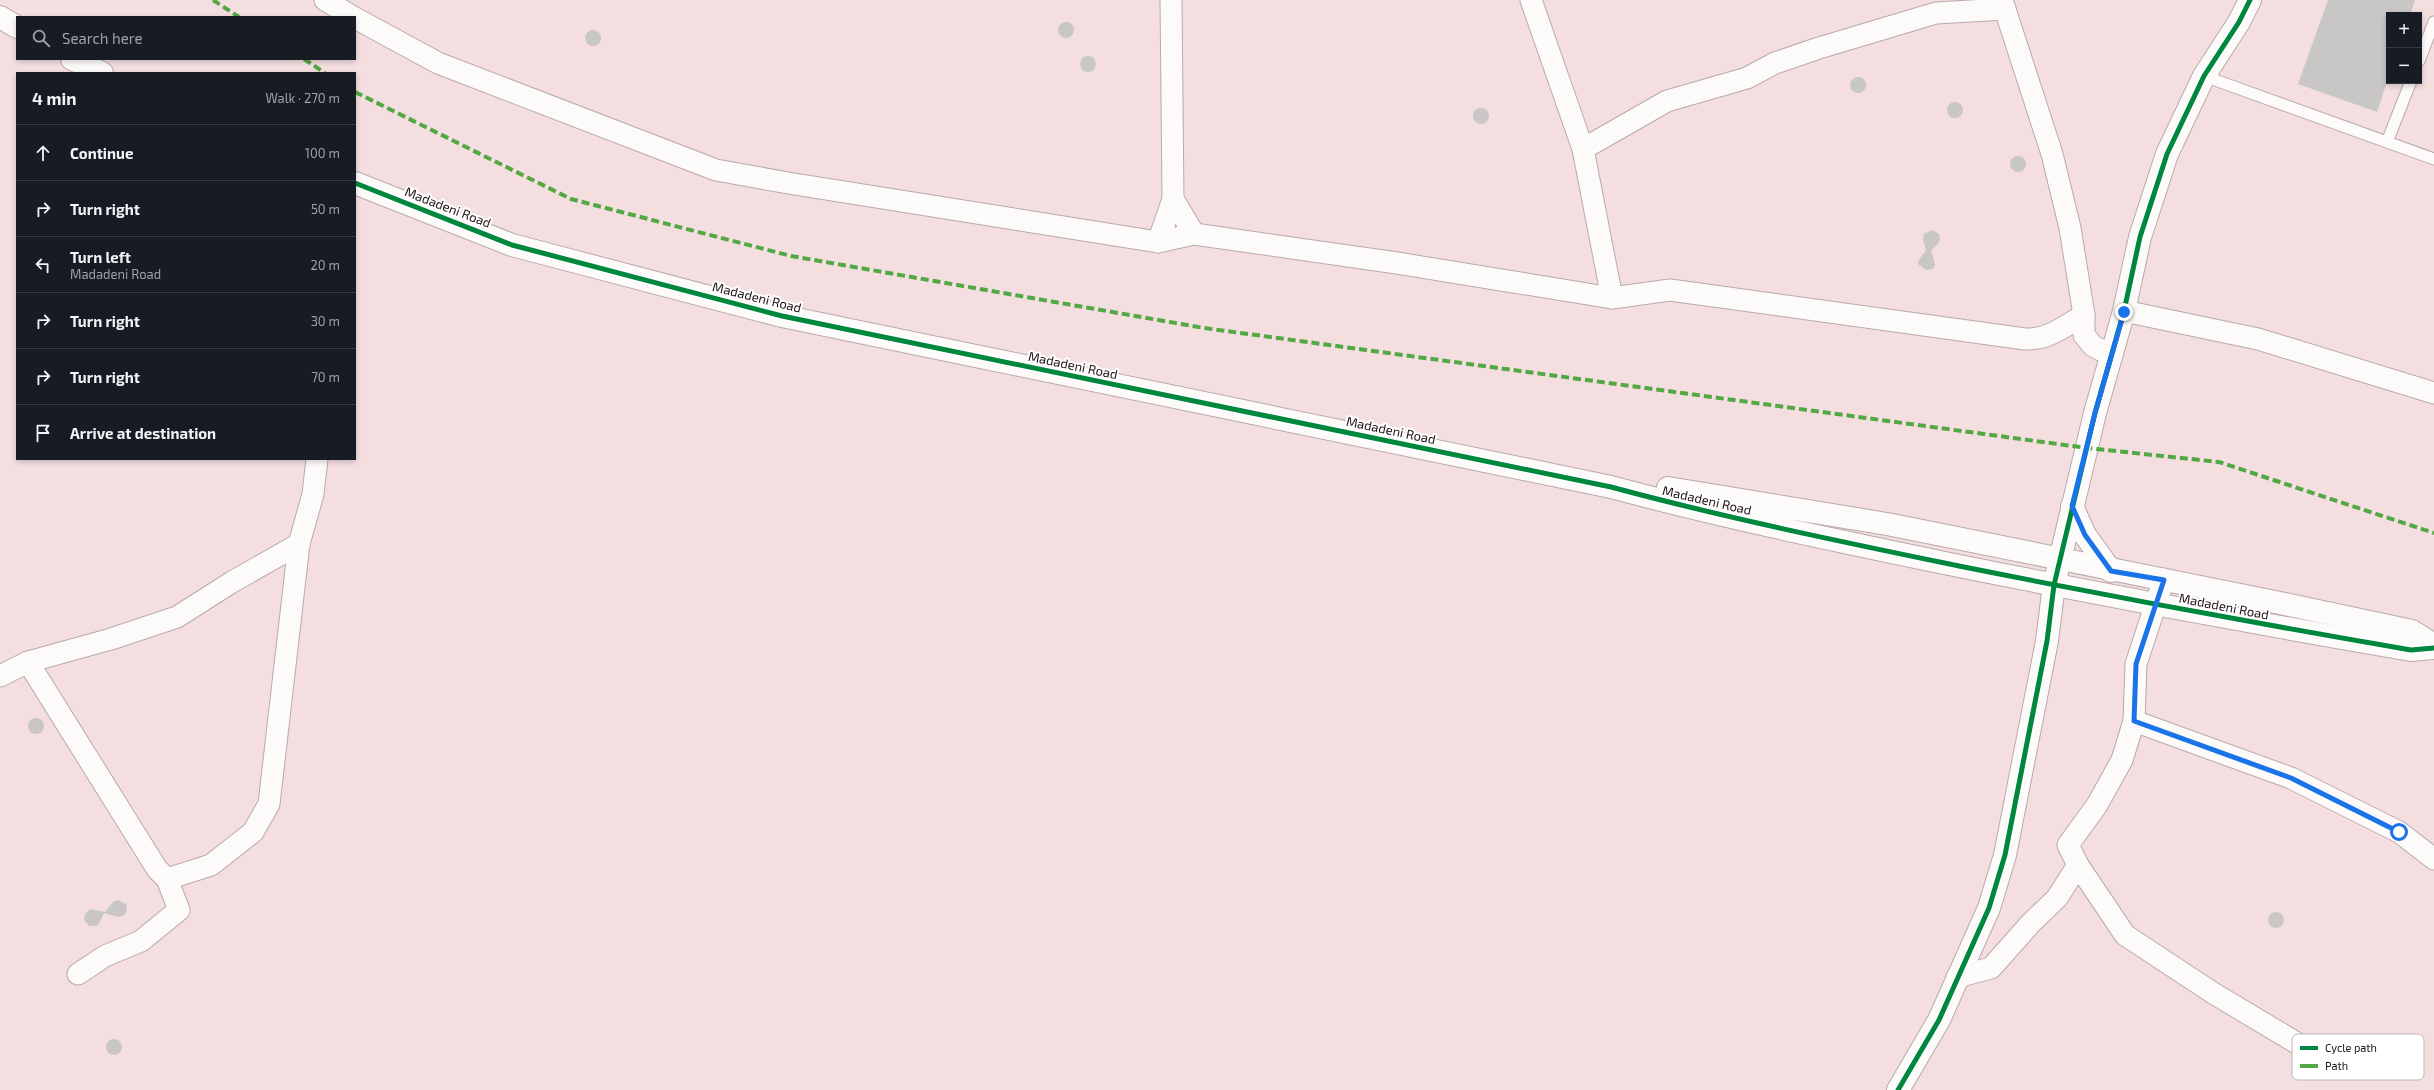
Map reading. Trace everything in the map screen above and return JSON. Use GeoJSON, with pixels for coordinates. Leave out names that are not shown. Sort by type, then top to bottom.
{"type":"FeatureCollection","features":[{"type":"Feature","properties":{"kind":"street"},"geometry":{"type":"LineString","coordinates":[[325,0],[351,16]]}},
{"type":"Feature","properties":{"kind":"street"},"geometry":{"type":"LineString","coordinates":[[1158,242],[1172,199],[1171,0]]}},
{"type":"Feature","properties":{"kind":"street"},"geometry":{"type":"LineString","coordinates":[[1531,0],[1583,149],[1612,298]]}},
{"type":"Feature","properties":{"kind":"street"},"geometry":{"type":"LineString","coordinates":[[1898,1090],[1939,1020],[1989,908],[2005,854],[2047,641],[2054,585],[2072,506],[2111,355],[2124,312],[2140,237],[2167,154],[2204,76],[2240,22],[2250,0]]}},
{"type":"Feature","properties":{"kind":"street"},"geometry":{"type":"LineString","coordinates":[[1583,149],[1667,101],[1736,82],[1775,63],[1936,12],[2003,4],[2052,154],[2070,228],[2084,315],[2084,335],[2093,346],[2111,355]]}},
{"type":"Feature","properties":{"kind":"street"},"geometry":{"type":"LineString","coordinates":[[0,17],[16,26]]}},
{"type":"Feature","properties":{"kind":"street"},"geometry":{"type":"LineString","coordinates":[[356,19],[438,63],[716,170],[788,184],[1158,242],[1194,234],[1397,263],[1612,298],[1670,290],[2025,340],[2037,340],[2047,337],[2084,315]]}},
{"type":"Feature","properties":{"kind":"street"},"geometry":{"type":"LineString","coordinates":[[74,60],[100,72]]}},
{"type":"Feature","properties":{"kind":"street","name":"Madadeni Road"},"geometry":{"type":"LineString","coordinates":[[356,183],[512,245],[782,316],[1611,487],[1664,502],[2054,585],[2411,650],[2434,647]]}},
{"type":"Feature","properties":{"kind":"street"},"geometry":{"type":"LineString","coordinates":[[1172,199],[1194,234]]}},
{"type":"Feature","properties":{"kind":"street"},"geometry":{"type":"LineString","coordinates":[[2124,312],[2258,339],[2434,393]]}},
{"type":"Feature","properties":{"kind":"street"},"geometry":{"type":"LineString","coordinates":[[167,879],[211,865],[253,832],[269,804],[299,544],[313,494],[317,460]]}},
{"type":"Feature","properties":{"kind":"street","name":"Madadeni Road"},"geometry":{"type":"LineString","coordinates":[[1611,487],[1675,490],[1887,524],[2060,559],[2111,571],[2164,580],[2412,631],[2434,647]]}},
{"type":"Feature","properties":{"kind":"street"},"geometry":{"type":"LineString","coordinates":[[2072,506],[2085,535],[2111,571]]}},
{"type":"Feature","properties":{"kind":"street"},"geometry":{"type":"LineString","coordinates":[[0,676],[28,662],[111,639],[177,617],[232,582],[299,544]]}},
{"type":"Feature","properties":{"kind":"street"},"geometry":{"type":"LineString","coordinates":[[2164,580],[2136,664],[2134,721],[2122,760],[2111,783],[2068,845],[2078,865],[2125,935],[2213,993],[2292,1040]]}},
{"type":"Feature","properties":{"kind":"street"},"geometry":{"type":"LineString","coordinates":[[28,662],[157,869],[167,879],[178,910],[141,941],[105,956],[78,974]]}},
{"type":"Feature","properties":{"kind":"street"},"geometry":{"type":"LineString","coordinates":[[2134,721],[2291,778],[2399,832],[2434,859]]}},
{"type":"Feature","properties":{"kind":"street"},"geometry":{"type":"LineString","coordinates":[[1957,977],[1991,968],[2031,922],[2057,898],[2078,865]]}},
{"type":"Feature","properties":{"kind":"lane"},"geometry":{"type":"LineString","coordinates":[[2422,53],[2434,22]]}},
{"type":"Feature","properties":{"kind":"lane"},"geometry":{"type":"LineString","coordinates":[[2204,76],[2434,158]]}},
{"type":"Feature","properties":{"kind":"lane"},"geometry":{"type":"LineString","coordinates":[[2387,142],[2410,84]]}},
{"type":"Feature","properties":{"kind":"building"},"geometry":{"type":"Polygon","coordinates":[[[2328,0],[2415,0],[2411,12],[2386,12],[2386,84],[2377,112],[2298,84],[2328,0]]]}},
{"type":"Feature","properties":{"kind":"building"},"geometry":{"type":"Polygon","coordinates":[[[1063,22],[1069,22],[1074,27],[1072,36],[1069,38],[1063,38],[1058,33],[1058,27],[1063,22]]]}},
{"type":"Feature","properties":{"kind":"building"},"geometry":{"type":"Polygon","coordinates":[[[590,30],[596,30],[601,35],[599,44],[596,46],[590,46],[585,41],[585,35],[590,30]]]}},
{"type":"Feature","properties":{"kind":"building"},"geometry":{"type":"Polygon","coordinates":[[[1085,56],[1091,56],[1096,61],[1094,70],[1091,72],[1085,72],[1080,67],[1080,61],[1085,56]]]}},
{"type":"Feature","properties":{"kind":"building"},"geometry":{"type":"Polygon","coordinates":[[[1855,77],[1861,77],[1866,82],[1864,91],[1861,93],[1855,93],[1850,88],[1850,82],[1855,77]]]}},
{"type":"Feature","properties":{"kind":"building"},"geometry":{"type":"Polygon","coordinates":[[[1952,102],[1958,102],[1963,107],[1961,116],[1958,118],[1952,118],[1947,113],[1947,107],[1952,102]]]}},
{"type":"Feature","properties":{"kind":"building"},"geometry":{"type":"Polygon","coordinates":[[[1478,108],[1484,108],[1489,113],[1487,122],[1484,124],[1478,124],[1473,119],[1473,113],[1478,108]]]}},
{"type":"Feature","properties":{"kind":"building"},"geometry":{"type":"Polygon","coordinates":[[[2015,156],[2021,156],[2026,161],[2024,170],[2021,172],[2015,172],[2010,167],[2010,161],[2015,156]]]}},
{"type":"Feature","properties":{"kind":"building"},"geometry":{"type":"Polygon","coordinates":[[[1932,230],[1939,234],[1940,239],[1938,244],[1931,250],[1935,265],[1933,269],[1926,270],[1918,264],[1926,250],[1923,240],[1924,234],[1932,230]]]}},
{"type":"Feature","properties":{"kind":"building"},"geometry":{"type":"Polygon","coordinates":[[[33,718],[39,718],[44,723],[42,732],[39,734],[33,734],[28,729],[28,723],[33,718]]]}},
{"type":"Feature","properties":{"kind":"building"},"geometry":{"type":"Polygon","coordinates":[[[118,900],[127,905],[126,913],[123,916],[118,917],[104,913],[98,925],[94,926],[89,926],[84,920],[85,914],[90,909],[105,912],[113,902],[118,900]]]}},
{"type":"Feature","properties":{"kind":"building"},"geometry":{"type":"Polygon","coordinates":[[[2273,912],[2279,912],[2284,917],[2282,926],[2279,928],[2273,928],[2268,923],[2268,917],[2273,912]]]}},
{"type":"Feature","properties":{"kind":"building"},"geometry":{"type":"Polygon","coordinates":[[[111,1039],[117,1039],[122,1044],[120,1053],[117,1055],[111,1055],[106,1050],[106,1044],[111,1039]]]}},
{"type":"Feature","properties":{"kind":"marked path"},"geometry":{"type":"LineString","coordinates":[[213,0],[237,16]]}},
{"type":"Feature","properties":{"kind":"marked path"},"geometry":{"type":"LineString","coordinates":[[306,60],[324,72]]}},
{"type":"Feature","properties":{"kind":"marked path"},"geometry":{"type":"LineString","coordinates":[[356,92],[571,199],[791,256],[1204,328],[2087,448],[2219,462],[2434,533]]}},
{"type":"Feature","properties":{"kind":"cycle path"},"geometry":{"type":"LineString","coordinates":[[1898,1090],[1939,1020],[1989,908],[2005,855],[2047,641],[2054,585],[2095,413],[2124,311],[2140,237],[2167,154],[2204,76],[2239,22],[2250,0]]}},
{"type":"Feature","properties":{"kind":"cycle path"},"geometry":{"type":"LineString","coordinates":[[356,183],[512,245],[782,316],[1611,487],[1828,539],[1959,566],[2185,610],[2411,650],[2434,648]]}},
{"type":"Feature","properties":{"kind":"route"},"geometry":{"type":"LineString","coordinates":[[2124,312],[2095,413],[2072,506],[2085,535],[2111,571],[2164,580],[2136,664],[2134,721],[2291,778],[2399,832]]}}]}
